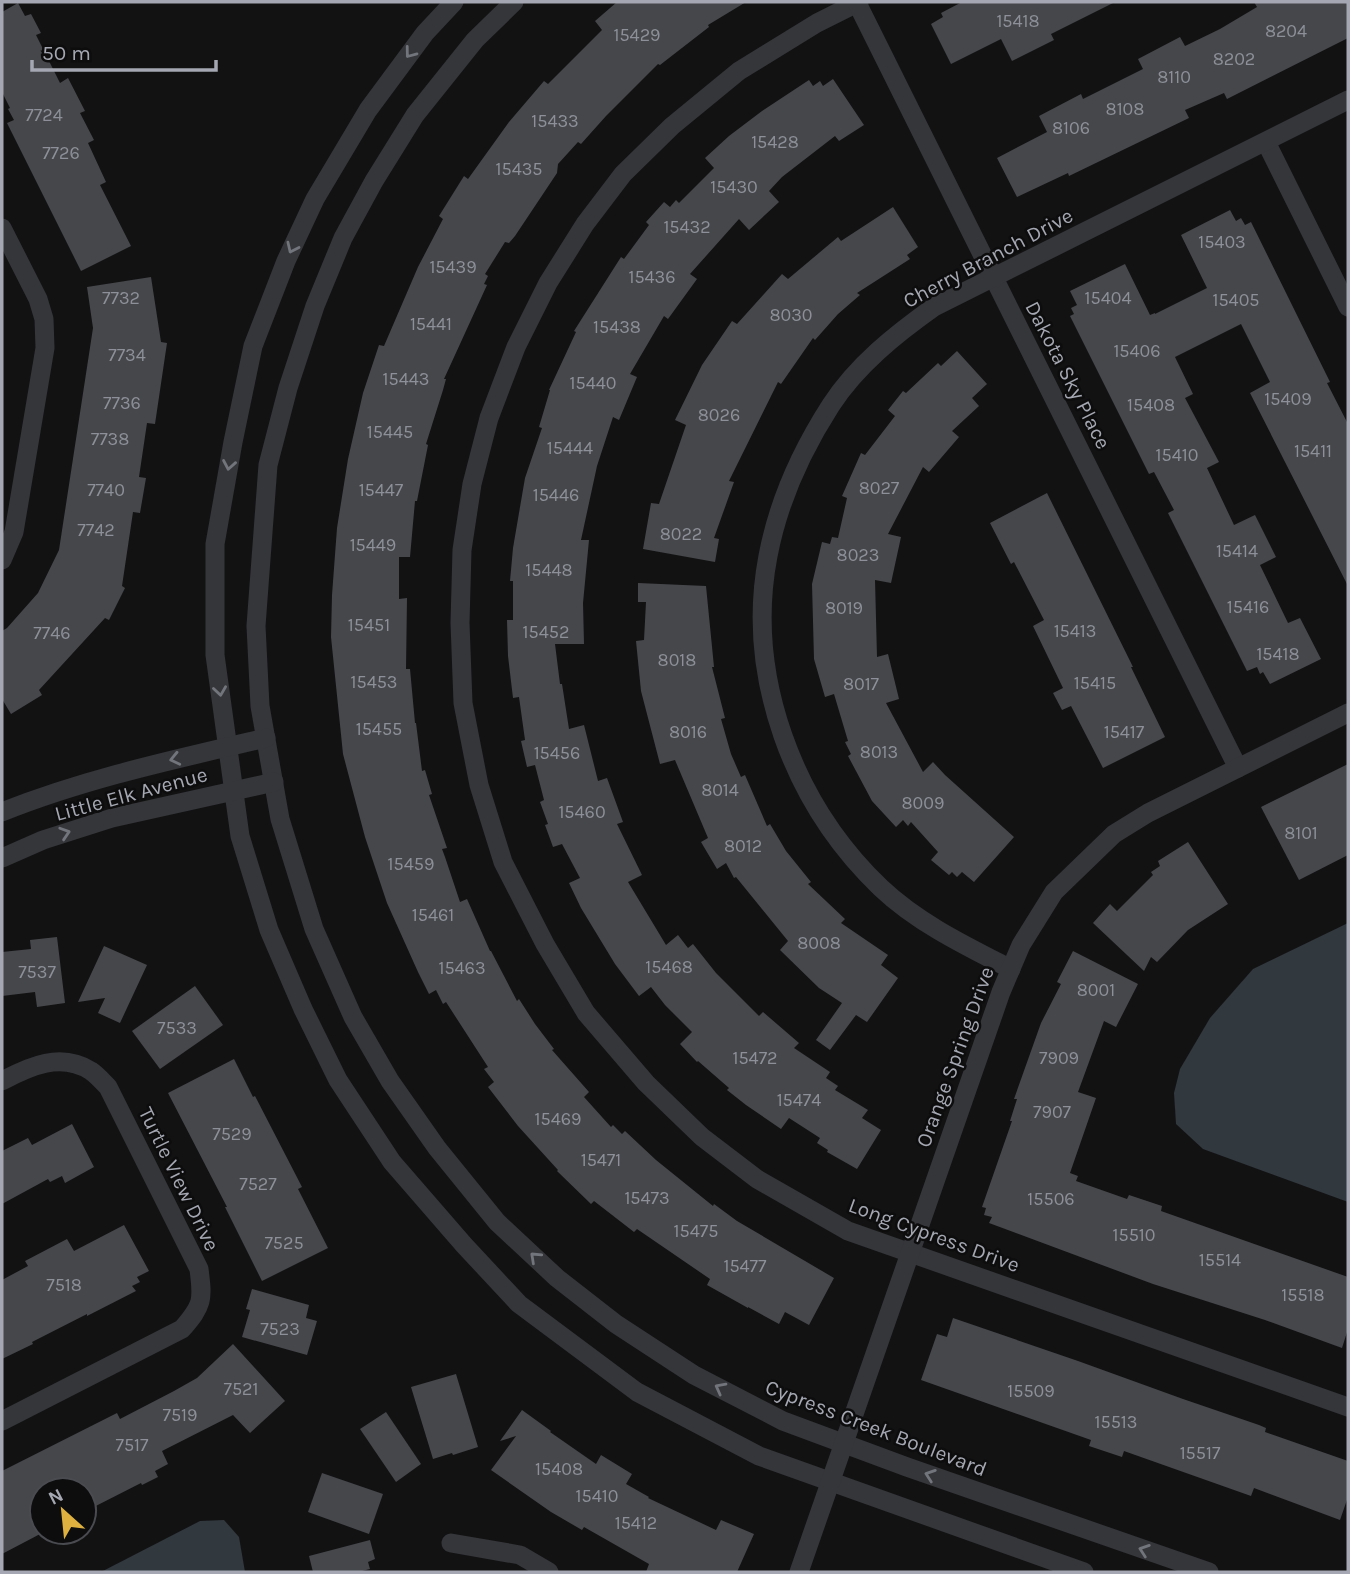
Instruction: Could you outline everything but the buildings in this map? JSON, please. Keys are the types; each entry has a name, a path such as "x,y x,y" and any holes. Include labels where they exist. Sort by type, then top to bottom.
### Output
{"street":[{"path":"454,2 425,33 368,110 315,200 286,261 253,346 233,442 215,544 215,654 240,836 269,930 303,1009 338,1080 391,1162 519,1304 637,1392 759,1456 1084,1572"},
{"name":"Cypress Creek Boulevard","path":"514,2 475,40 415,115 343,238 315,306 288,388 268,465 256,626 260,706 280,819 314,929 353,1017 390,1081 437,1148 497,1222 557,1278 616,1324 694,1375 783,1421 1209,1572"},
{"name":"Dakota Sky Place","path":"858,2 1238,768"},
{"name":"Long Cypress Drive","path":"858,2 817,23 739,71 672,126 623,174 585,225 548,283 516,347 489,418 472,484 462,550 460,623 463,703 479,785 503,862 545,944 586,1013 646,1083 702,1137 757,1179 848,1231 1348,1407"},
{"name":"Cherry Branch Drive","path":"1011,969 951,938 904,906 873,880 831,831 799,775 778,722 766,674 763,637 763,594 768,555 780,510 801,458 832,404 860,369 899,331 934,307 1348,100"},
{"path":"1266,142 1348,307"},
{"path":"2,228 38,299 44,319 45,348 14,532 2,560"},
{"name":"Orange Spring Drive","path":"799,1572 1011,969 1021,945 1054,892 1114,834 1148,813 1348,713"},
{"name":"Little Elk Avenue","path":"2,811 109,775 266,738"},
{"name":"Little Elk Avenue","path":"2,858 43,840 112,818 274,782"},
{"name":"Turtle View Drive","path":"2,1081 28,1067 55,1061 75,1063 93,1072 108,1087 199,1269 202,1297 195,1314 182,1329 2,1420"},
{"path":"451,1543 520,1555 549,1572"}],"shaded area":[{"path":"1348,923 1348,1202 1203,1149 1176,1124 1174,1093 1180,1069 1210,1018 1253,969"},
{"path":"224,1520 239,1537 245,1572 101,1572 200,1521"}]}
